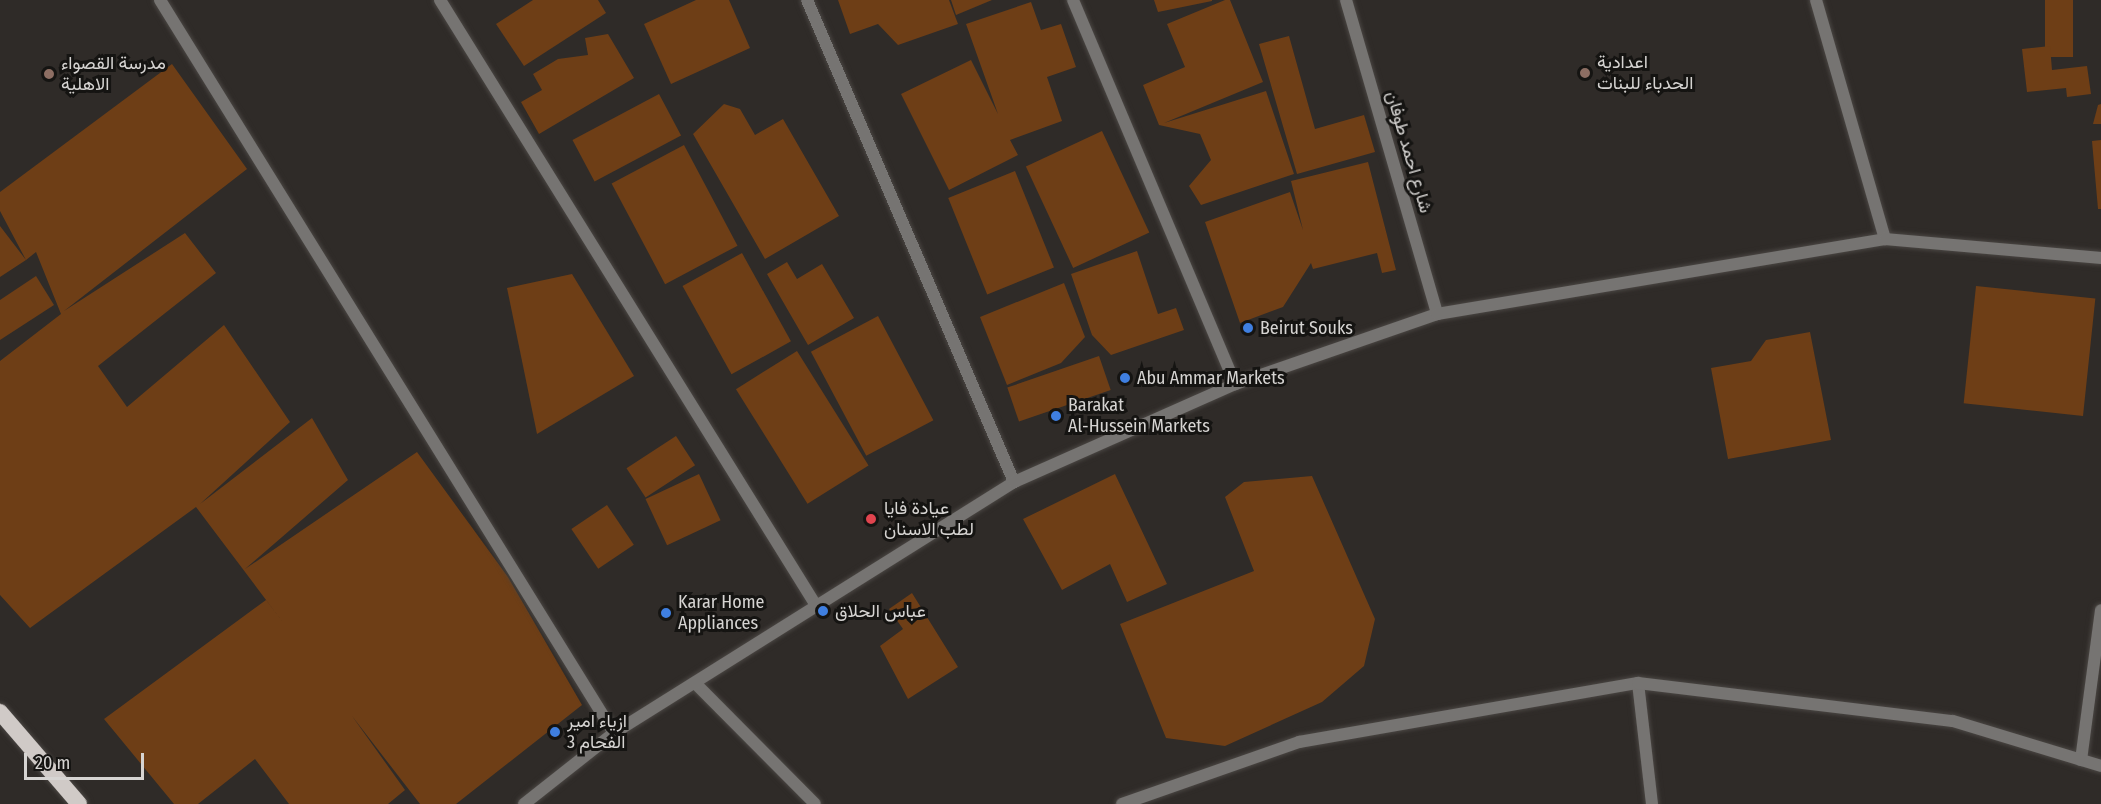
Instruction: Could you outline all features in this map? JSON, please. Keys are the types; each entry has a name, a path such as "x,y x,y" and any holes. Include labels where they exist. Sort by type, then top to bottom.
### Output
{"highway":[{"path":"0,712 79,804"}],"street":[{"path":"160,0 614,733"},
{"path":"440,0 817,607"},
{"path":"807,0 1014,482"},
{"path":"1073,0 1235,384"},
{"name":"شارع احمد طوفان","path":"1346,0 1437,314"},
{"path":"1816,0 1885,239"},
{"path":"524,804 614,733 1014,482 1235,384 1437,314 1885,239 2101,258"},
{"path":"2081,760 2101,610"},
{"path":"694,683 815,804"},
{"path":"1638,683 1653,804"},
{"path":"1122,804 1299,742 1638,683 1953,721 2101,766"}],"building":[{"path":"533,0 598,0 606,13 524,66 496,24"},
{"path":"696,0 729,0 750,48 671,84 644,24"},
{"path":"838,0 949,0 958,24 898,45 878,24 850,34"},
{"path":"951,0 992,0 956,15"},
{"path":"1154,0 1212,0 1212,1 1158,12"},
{"path":"1230,0 1263,82 1164,123 1266,91 1294,174 1201,205 1189,186 1211,160 1200,134 1159,125 1143,85 1185,67 1167,24"},
{"path":"2045,0 2073,0 2073,57 2045,57"},
{"path":"1031,2 1041,30 1061,24 1076,67 1047,77 1062,121 1010,140 1018,155 949,190 901,94 971,60 998,114 966,24"},
{"path":"608,34 634,78 539,134 521,102 542,90 533,74 558,59 588,55 585,38"},
{"path":"1289,36 1315,129 1364,115 1375,152 1297,174 1259,44"},
{"path":"2050,46 2052,70 2087,66 2091,94 2067,97 2066,88 2027,92 2022,49"},
{"path":"172,64 247,169 64,311 185,233 216,273 98,366 127,407 224,325 290,422 200,504 312,418 348,480 245,569 417,452 508,577 582,705 456,804 420,804 352,716 405,790 388,804 289,804 255,759 198,804 174,804 104,719 266,600 288,629 196,507 30,628 0,595 0,361 61,314 36,252 26,260 0,211 0,192"},
{"path":"659,94 681,135 595,182 572,140"},
{"path":"724,104 740,109 755,135 783,119 839,216 765,259 693,134"},
{"path":"2101,104 2101,124 2093,124 2098,105"},
{"path":"1102,131 1149,233 1073,268 1026,166"},
{"path":"2101,140 2101,209 2098,209 2092,141"},
{"path":"684,145 738,246 665,284 612,183"},
{"path":"1368,162 1396,270 1382,273 1377,253 1313,269 1311,263 1283,307 1240,323 1205,222 1290,192 1303,230 1291,181"},
{"path":"1015,171 1054,267 987,294 948,198"},
{"path":"0,226 26,260 0,277"},
{"path":"1137,251 1158,314 1176,308 1184,330 1111,355 1092,335 1071,274"},
{"path":"742,253 791,341 731,374 683,286"},
{"path":"787,262 797,279 822,264 854,318 808,345 767,274"},
{"path":"572,274 634,376 537,434 507,288"},
{"path":"36,276 54,305 0,340 0,300"},
{"path":"1064,283 1085,337 1061,363 1007,385 980,317"},
{"path":"1976,286 2095,299 2083,416 1964,403"},
{"path":"878,316 933,420 866,456 811,352"},
{"path":"1810,332 1831,440 1728,459 1711,368 1751,361 1766,340"},
{"path":"797,351 869,465 807,504 736,389"},
{"path":"1099,356 1111,390 1019,422 1007,388"},
{"path":"676,436 695,465 646,497 627,468"},
{"path":"699,474 721,520 667,545 646,499"},
{"path":"1115,474 1167,584 1127,602 1110,564 1062,590 1023,519"},
{"path":"1312,476 1375,619 1364,666 1322,702 1225,746 1166,738 1120,624 1254,571 1225,497 1244,482"},
{"path":"607,505 634,545 598,569 571,529"},
{"path":"912,593 958,667 908,699 880,646 903,629 889,609"}],"place":[{"name":"اعدادية الحدباء للبنات","path":"1585,73"},
{"name":"مدرسة القصواء الاهلية","path":"49,74"},
{"name":"Beirut Souks","path":"1248,328"},
{"name":"Abu Ammar Markets","path":"1125,378"},
{"name":"Barakat Al-Hussein Markets","path":"1056,416"},
{"name":"عيادة فايا لطب الاسنان","path":"871,519"},
{"name":"عباس الحلاق","path":"823,611"},
{"name":"Karar Home Appliances","path":"666,613"},
{"name":"ازياء امير الفحام 3","path":"555,732"}]}
